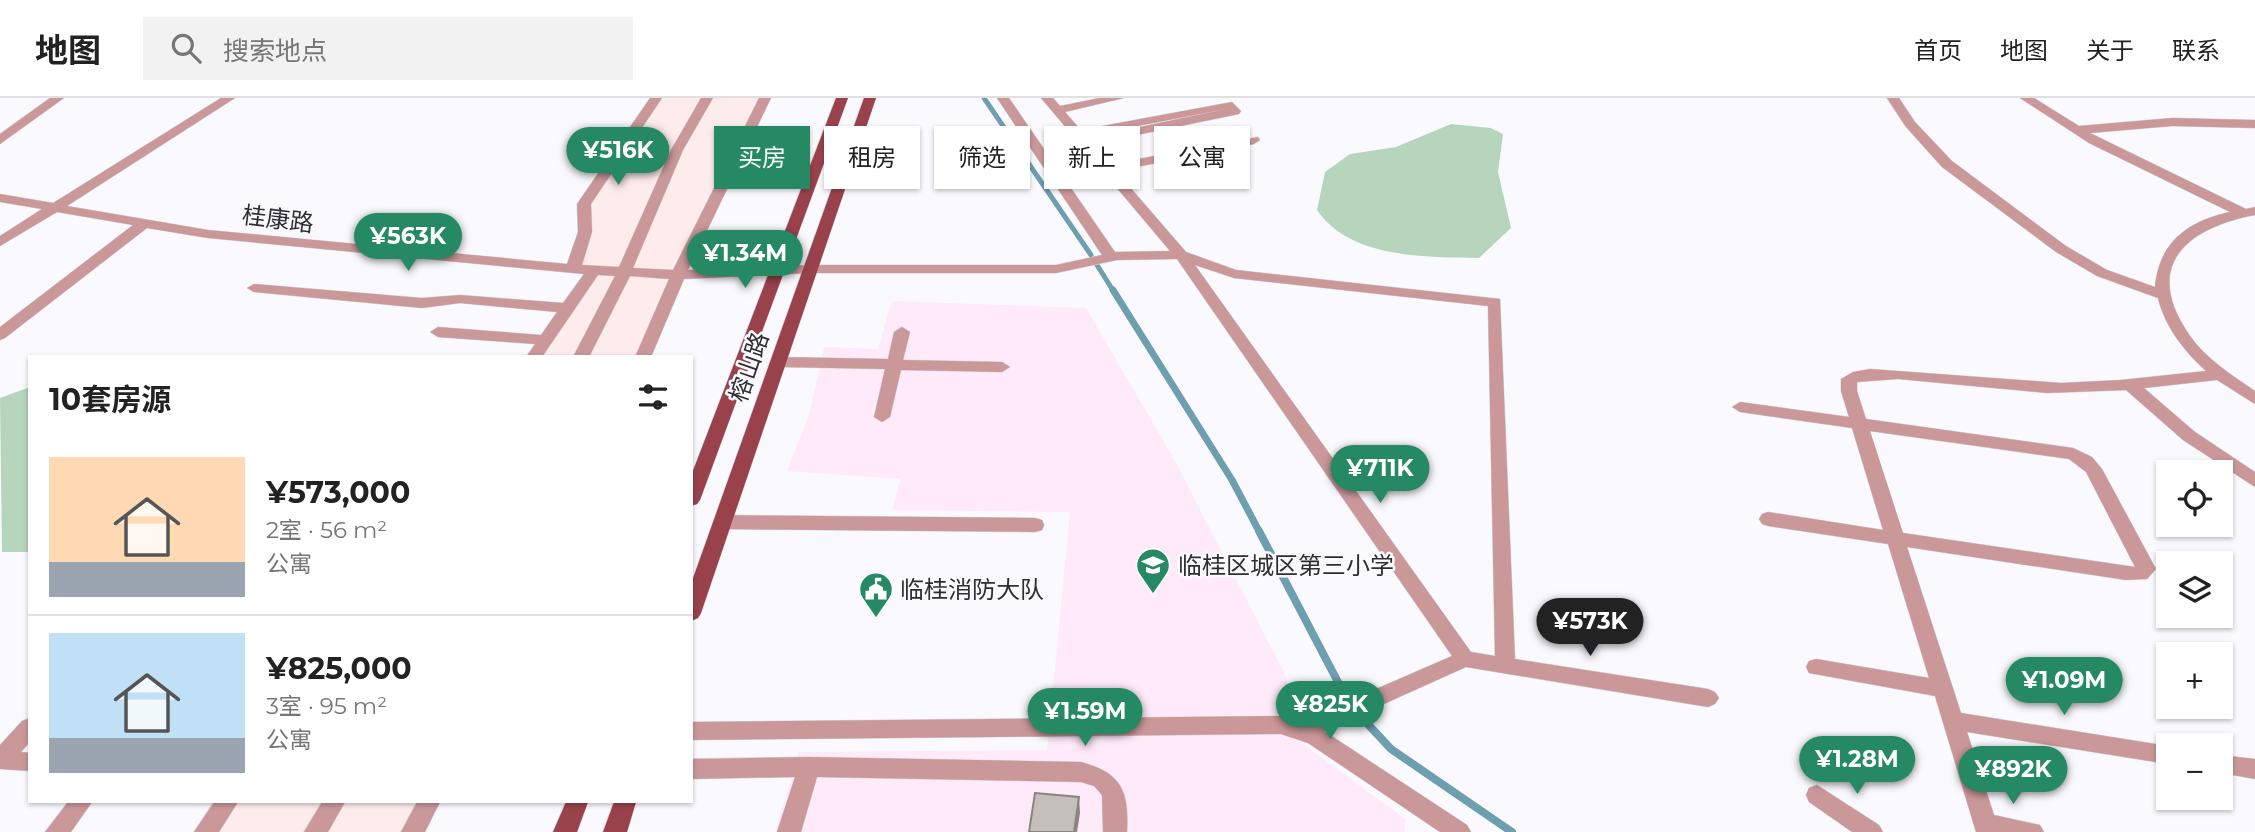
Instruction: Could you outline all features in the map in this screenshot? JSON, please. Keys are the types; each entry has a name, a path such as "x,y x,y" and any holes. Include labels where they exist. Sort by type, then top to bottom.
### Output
{"main road":[{"name":"榕山路","path":"693,495 842,98"},
{"name":"榕山路","path":"693,607 870,98"},
{"path":"565,832 577,803"},
{"path":"615,832 625,803"}],"street":[{"path":"0,139 58,98"},
{"path":"0,242 229,98"},
{"path":"573,270 585,232 584,204 656,98"},
{"path":"582,355 624,273 677,150 707,98"},
{"path":"644,355 678,275 765,98"},
{"path":"1003,98 1111,257"},
{"path":"1047,98 1071,126"},
{"path":"1057,110 1118,98"},
{"path":"1893,98 1910,124 1947,164 2061,249 2102,273 2164,295"},
{"path":"2026,98 2120,155 2250,212"},
{"path":"1228,105 1235,111 1081,138 1228,105"},
{"path":"2075,130 2182,122 2255,124"},
{"path":"1140,162 1254,140"},
{"path":"1124,189 1181,255 1465,659"},
{"name":"桂康路","path":"0,198 208,234 319,247 624,273 678,275 811,269 1056,269 1111,257 1181,255"},
{"path":"2250,212 2207,222 2180,238 2170,250 2161,273 2164,295 2182,336 2221,374 2255,399"},
{"path":"0,335 144,223"},
{"path":"1181,255 1234,274 1495,302 1504,665"},
{"path":"535,355 593,271"},
{"path":"254,288 422,303 460,299 567,308"},
{"path":"438,332 545,340"},
{"path":"882,417 902,332"},
{"path":"779,362 1002,367"},
{"path":"2032,832 1987,828 1858,422 1847,384 1849,379 1860,375 1886,374 2015,387 2130,385 2221,374"},
{"path":"2130,385 2189,436 2255,481"},
{"path":"1740,407 2059,450 2079,457 2093,469 2146,569 2140,574 2126,573 1768,519"},
{"path":"723,522 1035,525"},
{"path":"1301,731 1465,659 1708,698"},
{"path":"1816,667 1942,689"},
{"path":"1953,721 2156,753"},
{"path":"693,731 1281,725 1315,737 1460,832"},
{"path":"0,760 28,729"},
{"path":"0,760 28,762"},
{"path":"2233,766 2255,769"},
{"path":"693,769 809,767 1057,770 1092,773 1102,777 1113,791 1117,815 1115,832"},
{"path":"789,832 809,767"},
{"path":"1817,795 1871,832"},
{"path":"57,832 80,803"},
{"path":"206,832 226,803"},
{"path":"316,832 333,803"},
{"path":"414,832 428,803"}],"shaded area":[{"path":"656,98 765,98 752,126 714,126 714,189 722,189 644,355 535,355 593,271 573,269 583,213"},
{"name":"临桂区城区第三小学","path":"892,301 1086,308 1175,461 1287,678 1295,738 1405,819 1405,832 775,832 799,752 1047,750 1070,512 893,510 900,479 787,471 809,415 824,347 878,349"},
{"path":"226,803 428,803 413,832 206,832"}],"green space":[{"path":"1451,124 1491,128 1503,134 1498,172 1511,228 1479,258 1414,255 1369,246 1349,238 1331,226 1317,210 1325,172 1350,154 1396,147"},
{"path":"28,388 28,552 2,552 0,398"}],"building":[{"path":"1035,793 1079,797 1074,832 1029,832"}],"waterway":[{"path":"984,98 1091,255"},
{"path":"1097,265 1114,292"},
{"path":"1113,290 1232,480 1260,533"},
{"path":"1259,531 1350,705 1391,749 1512,832"}],"place":[{"name":"临桂区城区第三小学","path":"1153,595"},
{"name":"临桂消防大队","path":"876,619"}]}
